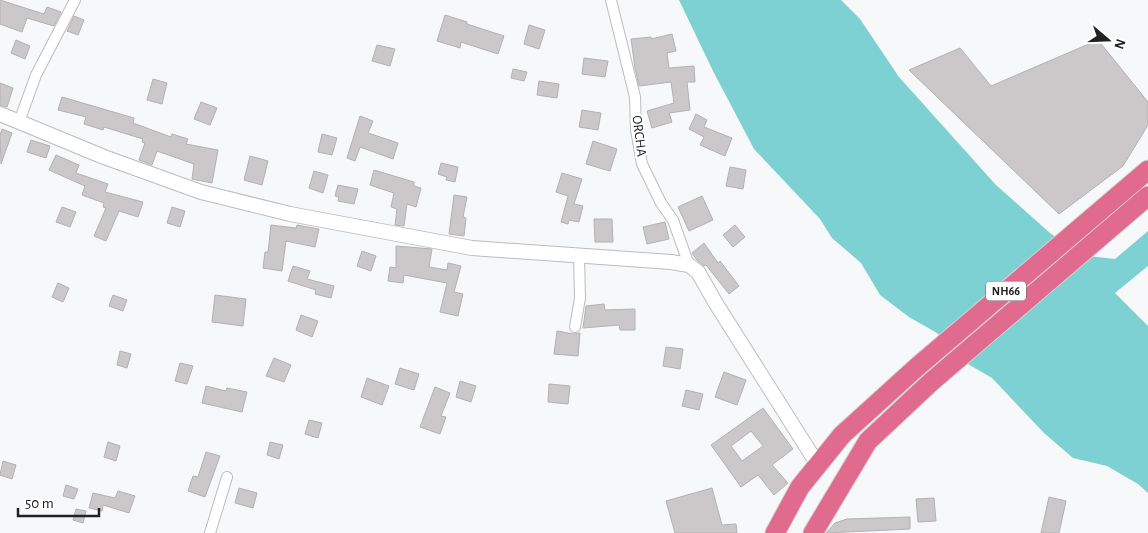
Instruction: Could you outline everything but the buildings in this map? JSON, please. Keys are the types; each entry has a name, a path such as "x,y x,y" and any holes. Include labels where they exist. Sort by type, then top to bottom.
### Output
{"highway":[{"name":"NH66","path":"775,533 800,487 842,435 917,367 1148,170"},
{"name":"NH66","path":"813,533 868,442 932,382 1148,196"}],"main road":[{"path":"0,114 104,157 201,192 290,214 472,248 671,262 689,265 703,279 715,302 818,465"}],"street":[{"path":"19,122 36,75 75,0"},
{"name":"ORCHA","path":"611,0 635,98 636,130 642,164 661,202 673,220 689,265"},
{"path":"576,327 580,298 579,256"},
{"path":"210,533 227,477"}],"water":[{"path":"679,0 841,0 860,19 899,77 996,185 1050,233 1080,255 1115,259 1148,231 1148,266 1115,293 1148,326 1148,493 1138,484 1107,466 1073,458 1044,433 992,378 961,360 937,333 909,317 880,295 861,263 832,238 820,219 754,149 713,71"}]}
